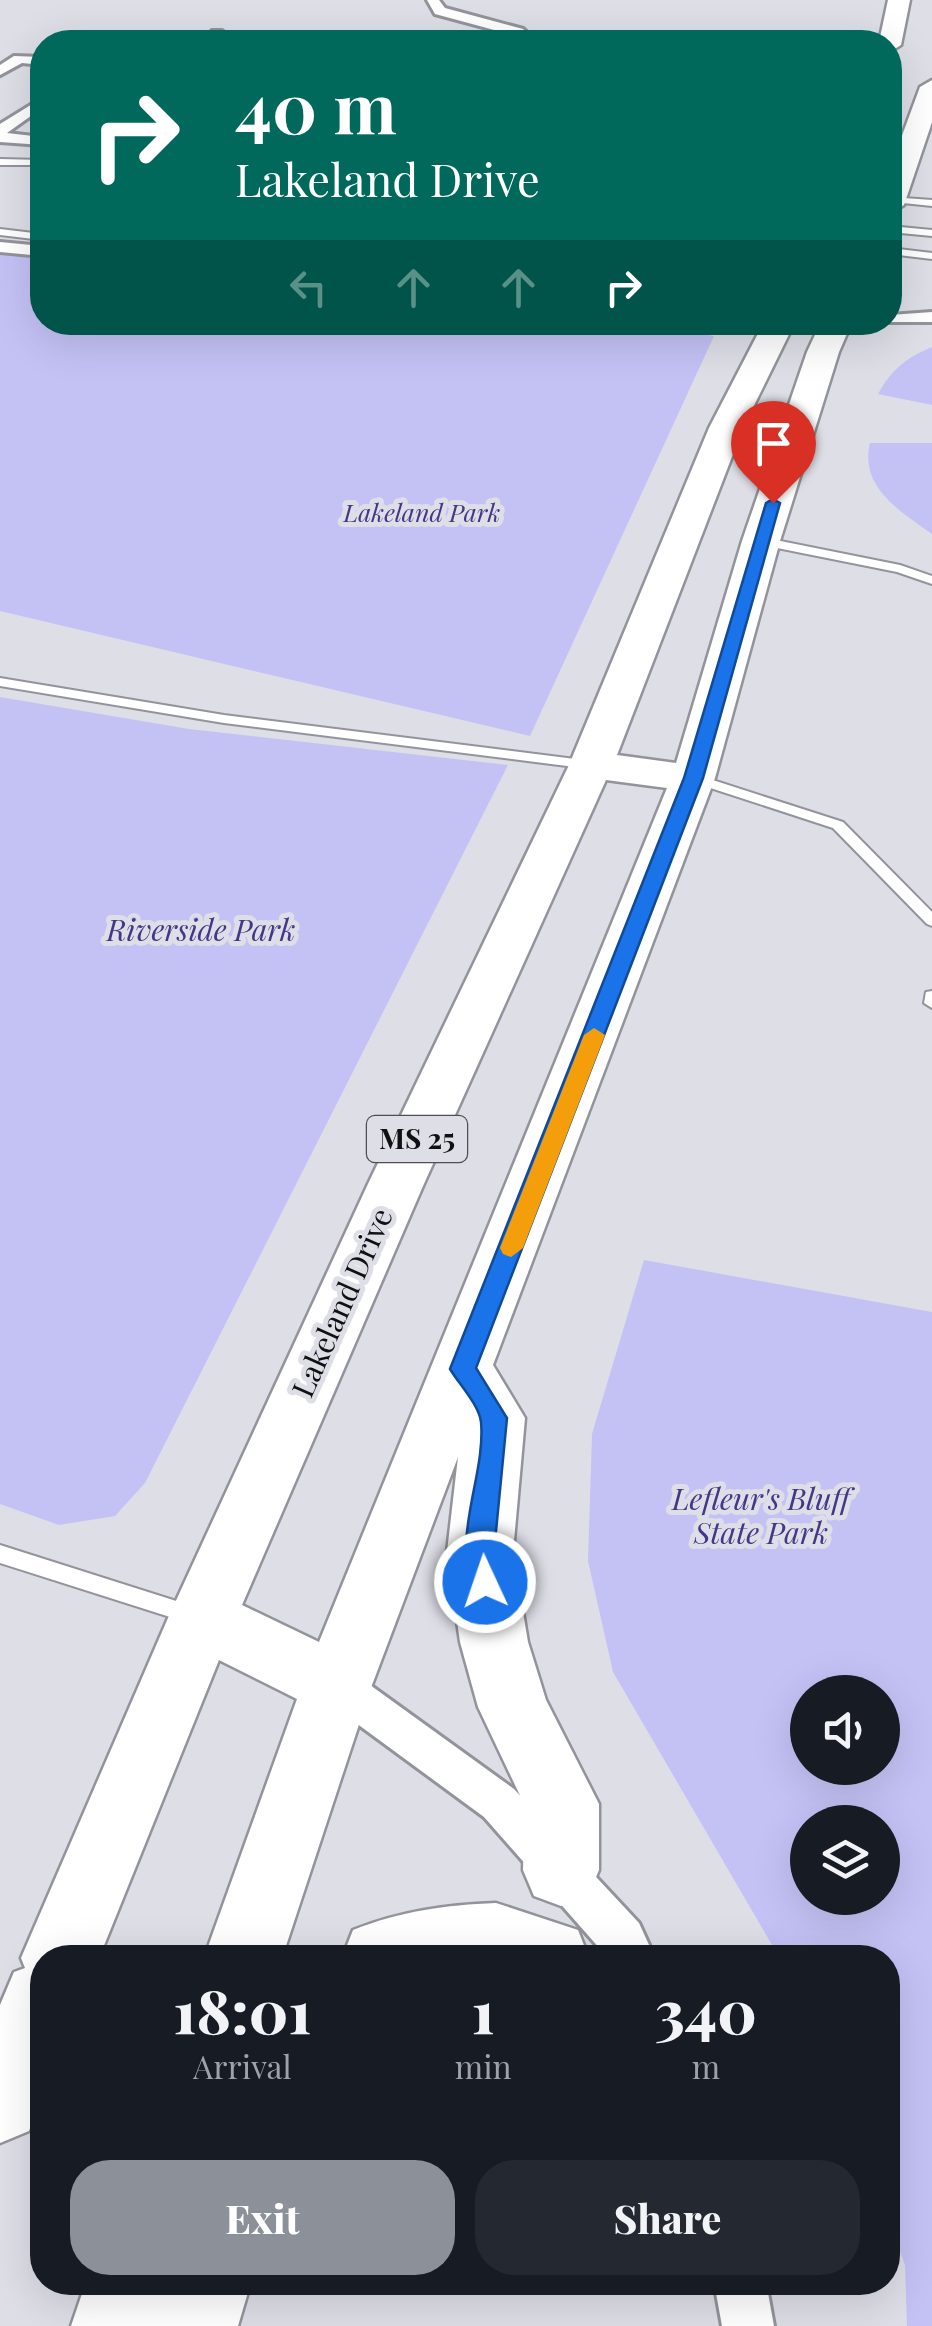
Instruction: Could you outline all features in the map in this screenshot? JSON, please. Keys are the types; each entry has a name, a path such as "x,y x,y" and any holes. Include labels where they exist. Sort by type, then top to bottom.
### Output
{"highway":[{"path":"893,30 899,0"},
{"path":"902,171 932,85 904,80"},
{"name":"Lakeland Drive","path":"65,1945 202,1618 395,1186 591,764 726,428 772,335"},
{"path":"248,1945 338,1685 694,778 760,541 831,335"},
{"path":"683,530 760,541"},
{"path":"591,764 694,778"},
{"path":"463,1369 494,1418 480,1552 494,1642 513,1707 562,1804 562,1870"},
{"path":"202,1618 338,1685"},
{"path":"428,1945 496,1941 509,1945"},
{"path":"0,2102 30,2029"},
{"path":"115,2326 126,2295"},
{"path":"194,2326 204,2295"}],"street":[{"path":"433,0 440,11 511,30"},
{"path":"0,71 19,59 30,60"},
{"path":"0,134 30,111"},
{"path":"0,134 30,139"},
{"path":"0,247 30,250"},
{"path":"902,319 932,317"},
{"path":"338,1685 499,1802 626,1945"},
{"path":"742,2295 748,2326"}],"lane":[{"path":"0,162 30,163"},
{"path":"902,202 932,203"},
{"path":"902,230 932,233"},
{"path":"0,232 30,235"},
{"path":"902,252 932,255 932,266"},
{"path":"760,541 900,569 932,580"},
{"path":"0,682 244,722 591,764"},
{"path":"694,778 838,826 932,921"},
{"path":"0,1554 202,1618"}],"green space":[{"name":"Lakeland Park","path":"0,249 30,251 30,335 714,336 530,736 0,611"},
{"path":"932,347 932,405 878,394 901,365"},
{"path":"870,443 932,443 932,534 885,497 871,473"},
{"name":"Riverside Park","path":"0,697 189,729 508,765 145,1483 115,1516 59,1525 0,1504"},
{"name":"Lefleur's Bluff State Park","path":"644,1260 932,1312 932,2326 907,2326 905,2265 900,2251 900,1945 772,1945 613,1672 588,1561 592,1434"}],"slow traffic":[{"path":"511,1248 594,1035"}],"route":[{"path":"485,1582 480,1552 494,1418 463,1369 694,778 773,503"}]}
